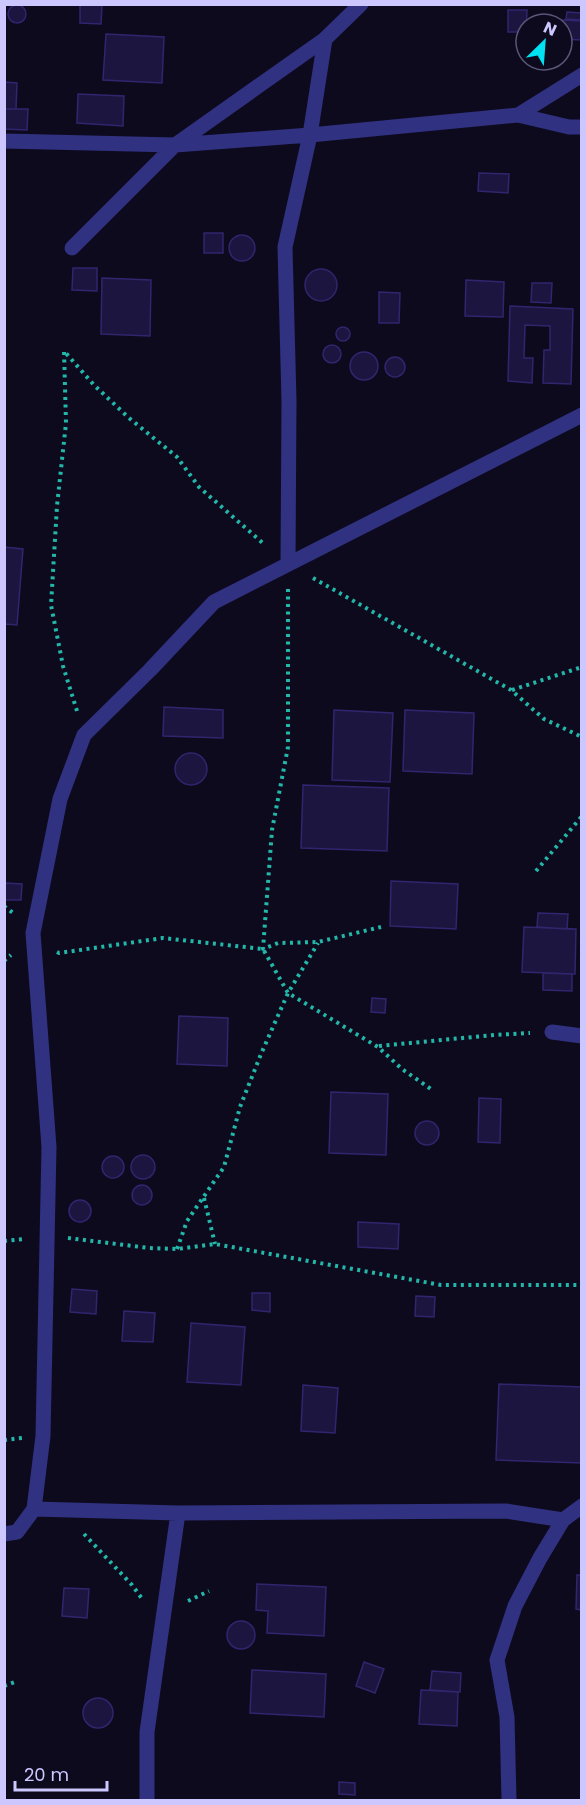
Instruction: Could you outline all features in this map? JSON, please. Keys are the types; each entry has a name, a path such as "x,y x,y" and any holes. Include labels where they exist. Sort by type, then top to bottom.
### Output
{"street":[{"path":"72,248 175,145 325,39 361,4"},
{"path":"288,564 289,401 285,247 310,135 325,39"},
{"path":"518,115 582,75"},
{"path":"4,141 175,145 310,135 518,115 569,127 582,127"},
{"path":"4,1534 17,1532 34,1509 43,1436 49,1147 33,933 60,799 84,735 214,602 582,415"},
{"path":"552,1032 582,1036"},
{"path":"508,1800 507,1717 497,1660 515,1606 562,1520 582,1506"},
{"path":"34,1509 178,1513 506,1511 562,1520"},
{"path":"147,1800 147,1732 178,1513"}],"path":[{"path":"84,735 63,666 51,605 57,506 66,423 64,351 120,410 177,457 199,487 288,564 511,690 544,719 582,737"},
{"path":"288,564 288,747 272,830 263,949 288,993 378,1047 402,1069 434,1091"},
{"path":"511,690 582,667"},
{"path":"536,870 582,816"},
{"path":"33,933 59,953 163,938 263,949 278,943 318,942 381,927"},
{"path":"177,1249 187,1221 224,1167 240,1107 261,1054 288,993 318,942"},
{"path":"378,1047 494,1035 552,1032"},
{"path":"204,1197 215,1244"},
{"path":"4,1241 47,1236 149,1248 177,1249 215,1244 441,1285 580,1286"},
{"path":"83,1532 132,1585 162,1629 187,1602 209,1591"},
{"path":"4,1686 18,1681"}],"building":[{"path":"80,4 102,5 101,24 80,23"},
{"path":"17,5 23,8 26,14 23,20 17,23 11,20 8,14 11,8"},
{"path":"508,10 527,10 527,12 514,12 514,32 508,32"},
{"path":"574,12 581,13 581,20 574,20"},
{"path":"574,21 582,21 582,40 574,40"},
{"path":"106,34 164,37 162,83 103,80"},
{"path":"4,82 17,83 16,109 4,109"},
{"path":"78,94 124,96 123,126 77,123"},
{"path":"4,109 28,109 27,130 4,129"},
{"path":"479,173 509,174 508,193 478,191"},
{"path":"204,233 223,233 223,253 204,253"},
{"path":"242,235 251,239 255,248 251,257 242,261 233,257 229,248 233,239"},
{"path":"73,268 97,268 97,291 72,290"},
{"path":"321,269 332,274 337,285 332,296 321,301 310,296 305,285 310,274"},
{"path":"102,278 151,280 150,336 101,334"},
{"path":"466,280 504,282 503,317 465,316"},
{"path":"532,283 552,283 551,303 531,302"},
{"path":"379,292 400,293 399,323 379,323"},
{"path":"510,306 573,309 571,384 543,383 544,350 550,350 550,326 525,325 524,358 533,358 532,383 508,381"},
{"path":"340,327 346,327 350,334 346,341 340,341 336,337 336,331"},
{"path":"332,345 339,347 341,354 339,361 332,363 325,361 323,354 325,347"},
{"path":"364,352 374,356 378,366 374,376 364,380 354,376 350,366 354,356"},
{"path":"391,357 399,357 405,363 405,371 399,377 391,377 385,371 385,363"},
{"path":"4,547 23,549 17,625 4,624"},
{"path":"164,707 223,710 223,738 163,736"},
{"path":"334,710 393,713 390,782 332,780"},
{"path":"405,710 474,713 472,774 403,771"},
{"path":"191,753 202,758 207,769 202,780 191,785 180,780 175,769 180,758"},
{"path":"303,785 389,788 387,851 301,848"},
{"path":"391,881 458,884 456,929 390,926"},
{"path":"5,883 22,884 21,900 4,900"},
{"path":"538,913 568,914 567,929 537,927"},
{"path":"524,927 576,929 575,974 522,972"},
{"path":"543,973 572,974 572,991 543,990"},
{"path":"372,998 386,999 385,1013 371,1012"},
{"path":"179,1016 228,1018 227,1066 177,1064"},
{"path":"331,1092 388,1094 386,1155 329,1153"},
{"path":"479,1098 501,1099 500,1143 478,1142"},
{"path":"427,1121 432,1122 438,1128 438,1138 432,1144 427,1145 422,1144 416,1138 415,1133 416,1128 422,1122"},
{"path":"143,1155 152,1158 155,1167 152,1176 143,1179 134,1176 131,1167 134,1158"},
{"path":"113,1156 121,1159 124,1167 121,1175 113,1178 105,1175 102,1167 105,1159"},
{"path":"142,1185 149,1188 152,1195 149,1202 142,1205 135,1202 132,1195 135,1188"},
{"path":"80,1200 88,1203 91,1211 88,1219 80,1222 72,1219 69,1211 72,1203"},
{"path":"358,1222 399,1224 398,1249 358,1247"},
{"path":"72,1289 97,1291 96,1314 70,1312"},
{"path":"252,1293 270,1293 270,1312 252,1310"},
{"path":"416,1296 435,1297 434,1317 415,1316"},
{"path":"124,1311 155,1313 153,1342 122,1341"},
{"path":"191,1323 245,1327 241,1385 187,1382"},
{"path":"499,1384 582,1387 582,1463 496,1460"},
{"path":"303,1385 338,1388 335,1433 301,1431"},
{"path":"577,1575 582,1575 582,1610 576,1609"},
{"path":"257,1584 326,1587 324,1636 267,1633 268,1611 256,1610"},
{"path":"64,1588 89,1589 87,1618 62,1616"},
{"path":"241,1621 251,1625 255,1635 251,1645 241,1649 231,1645 227,1635 231,1625"},
{"path":"364,1662 384,1669 375,1693 356,1686"},
{"path":"252,1670 326,1674 324,1717 250,1713"},
{"path":"432,1671 461,1673 460,1692 430,1690"},
{"path":"421,1690 458,1692 457,1726 419,1724"},
{"path":"98,1698 108,1703 113,1713 108,1723 98,1728 88,1723 83,1713 88,1703"},
{"path":"339,1782 355,1783 355,1795 339,1794"}]}
